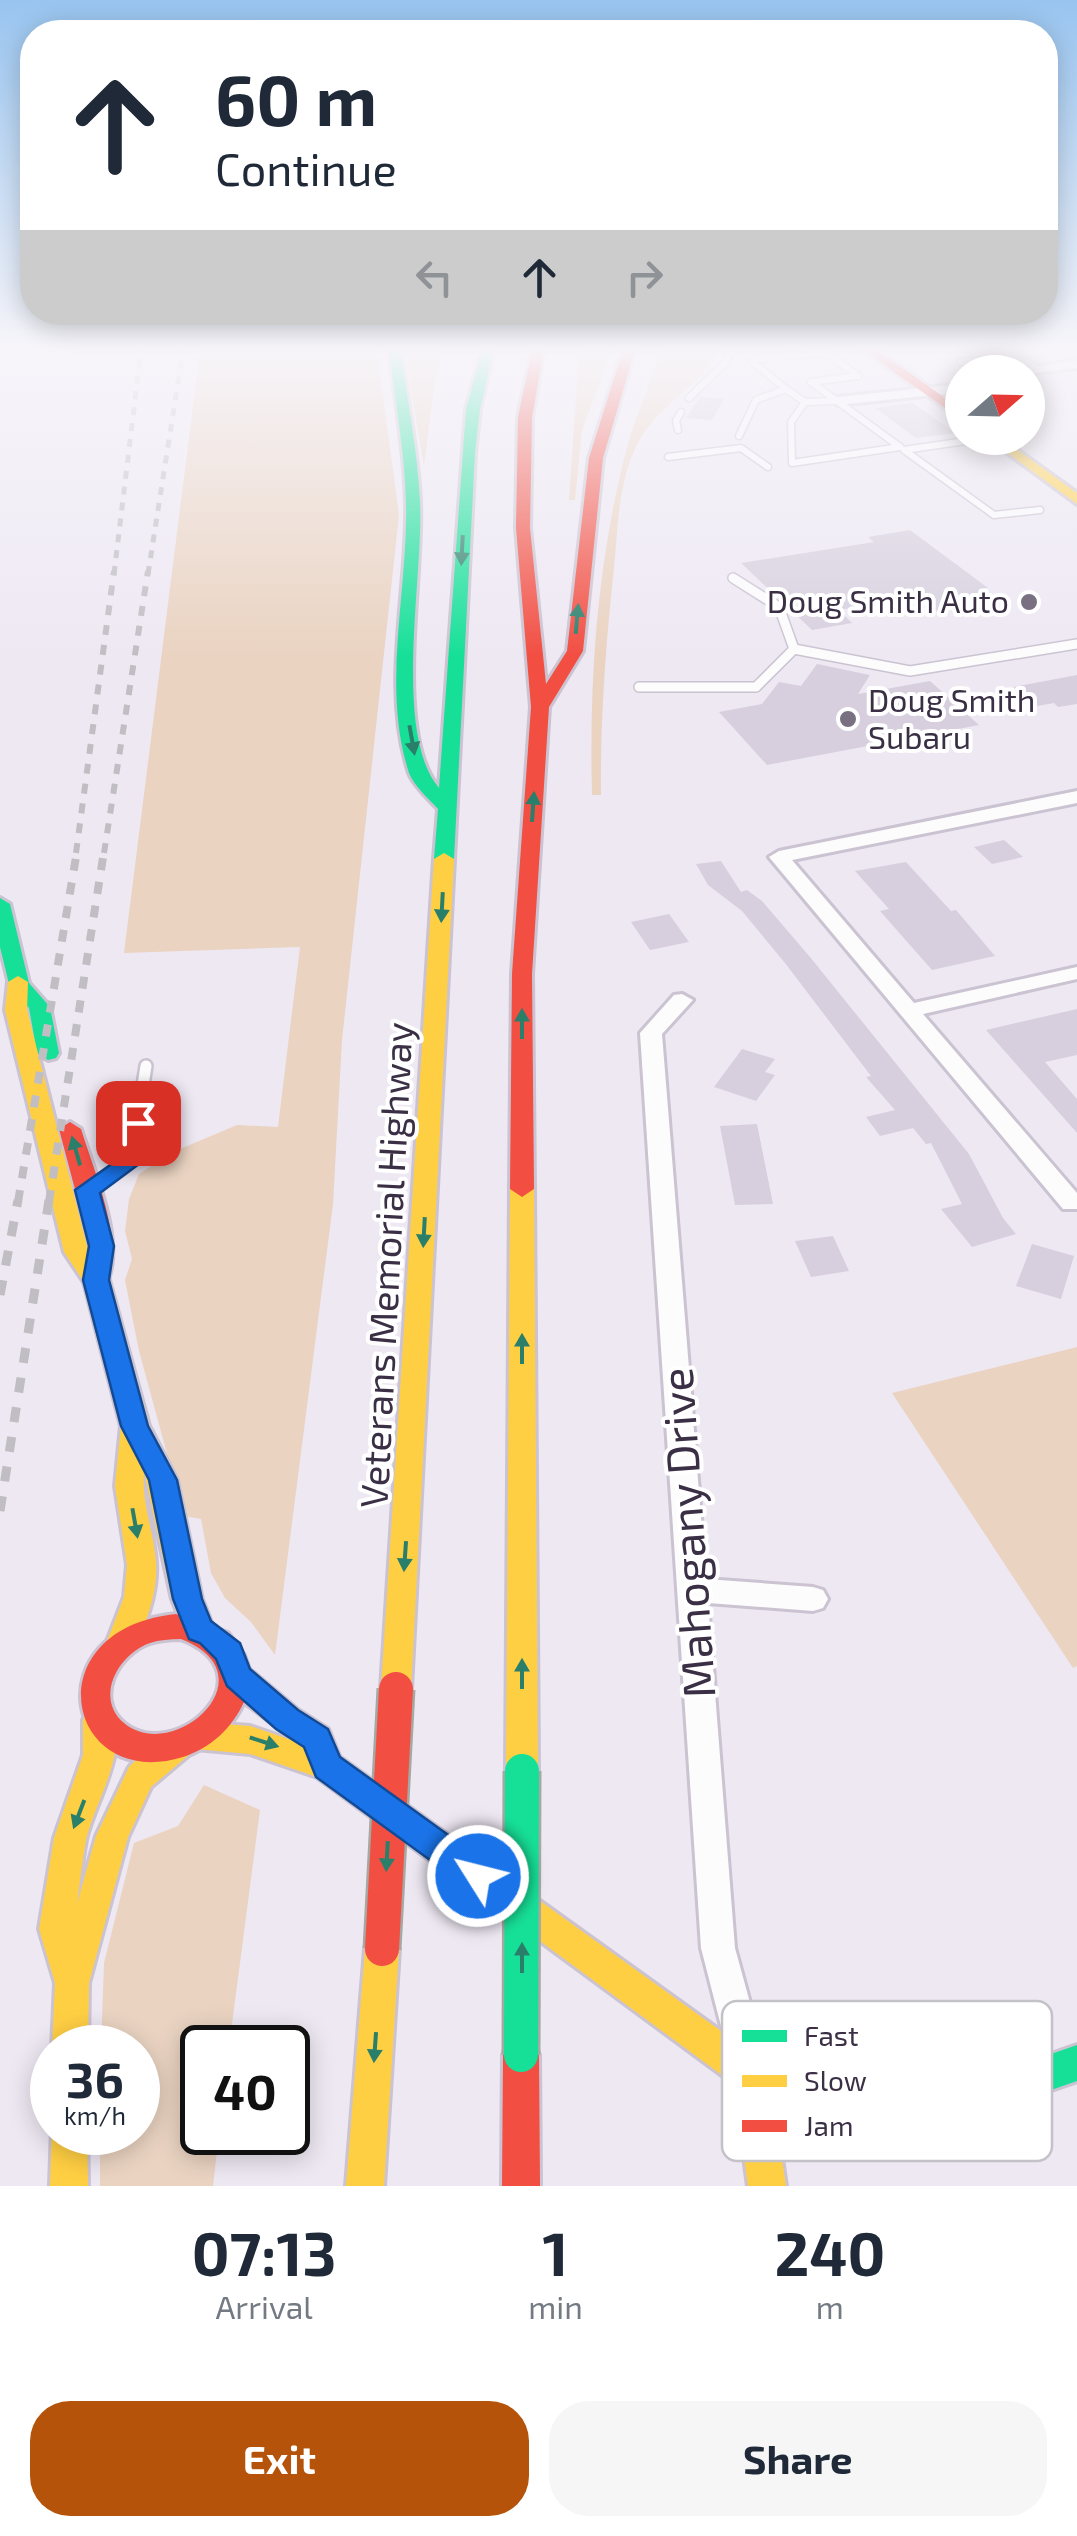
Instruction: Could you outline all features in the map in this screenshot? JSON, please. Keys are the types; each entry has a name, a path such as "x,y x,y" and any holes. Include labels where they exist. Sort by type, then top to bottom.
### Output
{"main road":[{"path":"406,452 414,526 404,660 408,715 420,776 448,810"},
{"name":"Veterans Memorial Highway","path":"365,2186 468,452"},
{"path":"521,2186 522,974 540,707 523,528 525,452"},
{"path":"540,707 574,651 592,480 599,452"},
{"path":"1013,455 1077,500"},
{"path":"0,904 19,983 16,1010 76,1252 96,1280 135,1426 163,1480 188,1599 199,1630"},
{"path":"19,983 38,1006 102,1246 96,1280"},
{"path":"72,1984 56,1929 61,1883 70,1838 99,1754 100,1720 93,1694 101,1667 121,1644 138,1597 142,1565 129,1486 135,1426"},
{"path":"121,1644 150,1629 182,1626 210,1634 230,1652 238,1677 287,1720 317,1738 327,1766"},
{"path":"71,2025 72,1984 120,1818 140,1776 158,1759 211,1728 231,1704 238,1677"},
{"path":"100,1720 120,1740 149,1748 229,1734 266,1740 327,1766 722,2053"},
{"path":"1052,2073 1077,2063"},
{"path":"69,2155 69,2186"},
{"path":"763,2161 767,2186"}],"street":[{"path":"1074,1202 779,857 1077,797"},
{"path":"908,1011 1077,972"},
{"name":"Mahogany Drive","path":"682,1000 651,1032 718,1948 732,2001"},
{"path":"692,1590 813,1599"}],"lane":[{"path":"668,457 709,452"},
{"path":"747,452 768,467"},
{"path":"791,452 792,464 874,452"},
{"path":"908,452 994,515 1040,510"},
{"path":"733,578 779,607 794,648"},
{"path":"794,648 910,671 1077,644"},
{"path":"639,687 756,687 794,648"},
{"path":"87,1190 131,1161 146,1066"}],"shaded area":[{"path":"187,452 391,452 399,515 342,1040 333,1204 275,1655 251,1622 225,1598 211,1573 201,1519 184,1516 139,1351 125,1280 132,1259 125,1231 129,1199 139,1174 173,1152 237,1125 278,1127 300,947 124,953"},
{"path":"572,452 580,452 575,500 569,500"},
{"path":"626,452 634,452 618,521 606,652 601,795 592,795 597,622 616,493"},
{"path":"1077,1347 1077,1666 1073,1668 892,1393"},
{"path":"204,1785 260,1810 232,2025 180,2025 180,2155 217,2155 213,2186 100,2186 100,2155 160,2155 160,2025 102,2025 104,1963 134,1843 178,1826"}],"building":[{"path":"910,530 988,588 982,589 997,601 920,614 902,599 839,610 852,623 812,630 741,563 874,542 868,537"},
{"name":"Doug Smith Subaru","path":"817,664 870,675 858,694 930,681 979,725 767,765 719,712 762,704 779,682 801,686"},
{"path":"1077,675 1077,704 1037,706 1014,687"},
{"path":"1004,840 1023,857 992,864 974,847"},
{"path":"721,861 741,892 747,890 762,901 810,957 969,1154 1003,1218 1016,1234 972,1247 941,1209 962,1204 931,1143 926,1144 913,1128 880,1136 866,1117 895,1110 866,1077 871,1076 785,963 742,911 708,885 696,864"},
{"path":"906,862 951,911 956,910 995,956 932,970 880,911 889,909 855,871"},
{"path":"669,914 689,942 650,950 631,922"},
{"path":"1077,1009 1077,1055 1045,1062 1077,1099 1077,1133 986,1030"},
{"path":"742,1049 775,1059 765,1072 775,1075 756,1101 714,1087"},
{"path":"757,1124 773,1204 735,1205 720,1126"},
{"path":"833,1236 849,1271 811,1277 795,1241"},
{"path":"1032,1244 1074,1256 1061,1299 1016,1286"}],"railway":[{"path":"114,574 129,452"},
{"path":"148,574 167,452"},
{"path":"76,853 114,571"},
{"path":"104,853 148,571"},
{"path":"18,1202 77,851"},
{"path":"49,1202 104,851"},
{"path":"0,1295 18,1200"},
{"path":"0,1511 49,1200"}],"traffic: fast":[{"path":"407,452 413,500 413,565 404,660 407,715 419,776 448,810"},
{"path":"444,859 468,452"},
{"path":"0,904 19,984 39,1007 48,1053"},
{"path":"521,2055 522,1771"},
{"path":"1052,2072 1077,2063"}],"traffic: slow":[{"path":"1016,455 1077,500"},
{"path":"396,1689 444,859"},
{"path":"18,982 16,1010 76,1252 96,1280 135,1426 163,1480 187,1599 199,1630"},
{"path":"522,1189 522,1771"},
{"path":"121,1644 139,1597 142,1565 129,1486 135,1426"},
{"path":"72,1983 56,1929 70,1838 99,1755 99,1720"},
{"path":"197,1736 250,1740 327,1766 722,2053"},
{"path":"71,2025 72,1983 112,1836 140,1777 158,1759 182,1745"},
{"path":"365,2186 382,1949"},
{"path":"69,2155 69,2186"},
{"path":"763,2161 767,2186"}],"traffic: jam":[{"path":"522,1189 522,974 540,707 523,528 524,452"},
{"path":"540,707 575,651 598,452"},
{"path":"70,1129 102,1246 96,1280"},
{"path":"182,1626 217,1642 234,1664 235,1688 224,1711 205,1730 180,1744 152,1749 126,1744 104,1725 97,1713 95,1699 100,1673 115,1650 137,1635 182,1626"},
{"path":"237,1677 287,1720 317,1739 327,1766"},
{"path":"382,1949 396,1689"},
{"path":"521,2055 521,2186"}],"place":[{"name":"Doug Smith Auto","path":"1029,602"},
{"name":"Doug Smith Subaru","path":"848,719"}],"route":[{"path":"138,1123 131,1161 87,1190 102,1246 96,1280 135,1426 163,1480 188,1599 199,1630 210,1634 230,1652 238,1677 287,1720 317,1738 327,1766 478,1876"}]}
